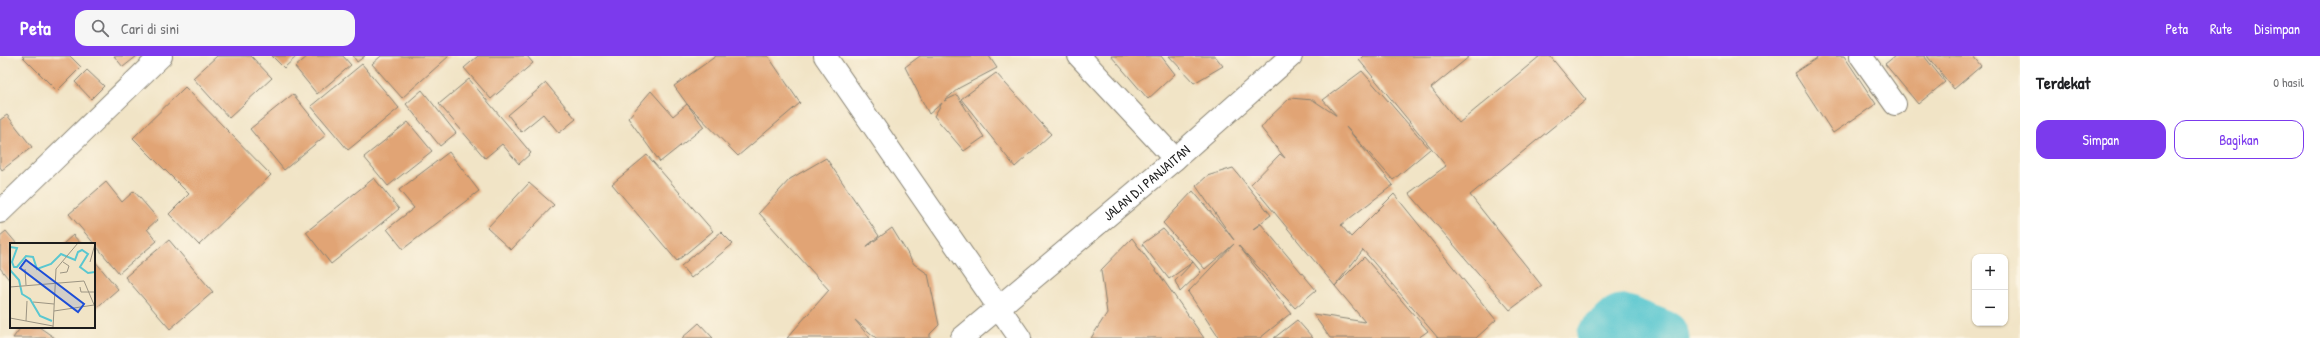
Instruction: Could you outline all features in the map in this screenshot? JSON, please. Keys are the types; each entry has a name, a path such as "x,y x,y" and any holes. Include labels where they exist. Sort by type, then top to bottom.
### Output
{"street":[{"path":"0,212 161,56"},
{"path":"825,56 1020,338"},
{"path":"1079,56 1175,159"},
{"name":"JALAN D.I PANJAITAN","path":"962,338 1175,159 1291,56"},
{"path":"1861,56 1895,104"}],"building":[{"path":"22,56 70,56 81,67 57,91"},
{"path":"114,56 137,56 123,67"},
{"path":"217,56 251,56 272,78 229,118 193,78"},
{"path":"272,56 297,56 284,68"},
{"path":"308,56 343,56 351,65 317,94 295,67"},
{"path":"353,56 365,56 357,62"},
{"path":"381,56 449,56 402,98 372,64"},
{"path":"478,56 527,56 533,63 491,99 464,68"},
{"path":"716,56 768,56 800,103 738,156 687,104 674,86"},
{"path":"920,56 989,56 997,68 959,88 944,101 957,95 984,137 964,151 934,116 942,103 929,114 905,67"},
{"path":"1111,56 1161,56 1175,74 1148,99"},
{"path":"1169,56 1215,56 1223,66 1194,83"},
{"path":"1363,56 1470,56 1431,88 1459,123 1540,56 1550,56 1586,100 1470,195 1542,286 1510,310 1409,193 1446,166 1359,60"},
{"path":"1820,56 1844,56 1876,104 1833,133 1794,73"},
{"path":"1895,56 1924,56 1945,82 1918,104 1885,64"},
{"path":"1927,56 1973,56 1981,66 1954,89"},
{"path":"362,64 399,108 348,150 311,106"},
{"path":"87,70 104,86 91,99 75,82"},
{"path":"1362,71 1430,149 1393,180 1346,127 1393,185 1341,225 1351,237 1394,194 1496,320 1476,338 1438,338 1363,250 1335,286 1251,184 1280,154 1285,158 1261,128 1269,118 1290,98 1313,100 1337,116 1323,100"},
{"path":"996,73 1051,134 1015,167 961,99"},
{"path":"469,79 531,153 519,164 502,144 485,158 439,104"},
{"path":"546,83 576,119 559,133 543,114 521,132 508,115"},
{"path":"185,87 271,175 199,245 169,214 189,194 133,138"},
{"path":"422,90 456,133 440,146 406,104"},
{"path":"651,91 673,116 687,104 704,127 660,162 628,118"},
{"path":"293,94 326,135 284,170 250,129"},
{"path":"7,115 32,147 2,170 0,167 0,120"},
{"path":"408,122 432,151 388,186 364,157"},
{"path":"449,152 479,191 403,249 387,229 414,208 399,190"},
{"path":"647,155 713,231 677,261 612,184"},
{"path":"826,158 879,236 866,247 892,228 914,264 928,274 939,325 930,334 930,338 876,338 855,320 870,338 787,338 829,290 759,213 790,179"},
{"path":"1233,168 1271,215 1253,229 1261,224 1316,290 1295,308 1238,245 1291,313 1260,338 1219,338 1188,292 1234,244 1205,269 1163,223 1193,191 1234,240 1196,186 1207,176"},
{"path":"374,178 399,209 331,264 306,232"},
{"path":"106,182 122,202 134,191 158,219 147,229 157,241 119,273 69,214"},
{"path":"529,183 554,205 511,250 487,228"},
{"path":"1163,229 1193,262 1169,279 1142,244"},
{"path":"6,231 16,243 10,243 10,281 0,268 0,236"},
{"path":"721,232 733,244 691,278 681,266"},
{"path":"73,235 80,243 64,243"},
{"path":"1132,238 1204,338 1091,338 1107,313 1101,270"},
{"path":"169,240 213,292 170,329 125,277"},
{"path":"1364,257 1428,331 1418,338 1330,338 1313,314 1365,322 1335,286"},
{"path":"95,261 118,289 95,309"},
{"path":"1193,262 1201,272 1180,292 1175,281"},
{"path":"1297,320 1313,338 1274,338"},
{"path":"699,323 713,338 682,338"},
{"path":"20,328 40,328 55,338 13,338"}],"waterway":[{"path":"1605,338 1622,323 1661,338"}]}
